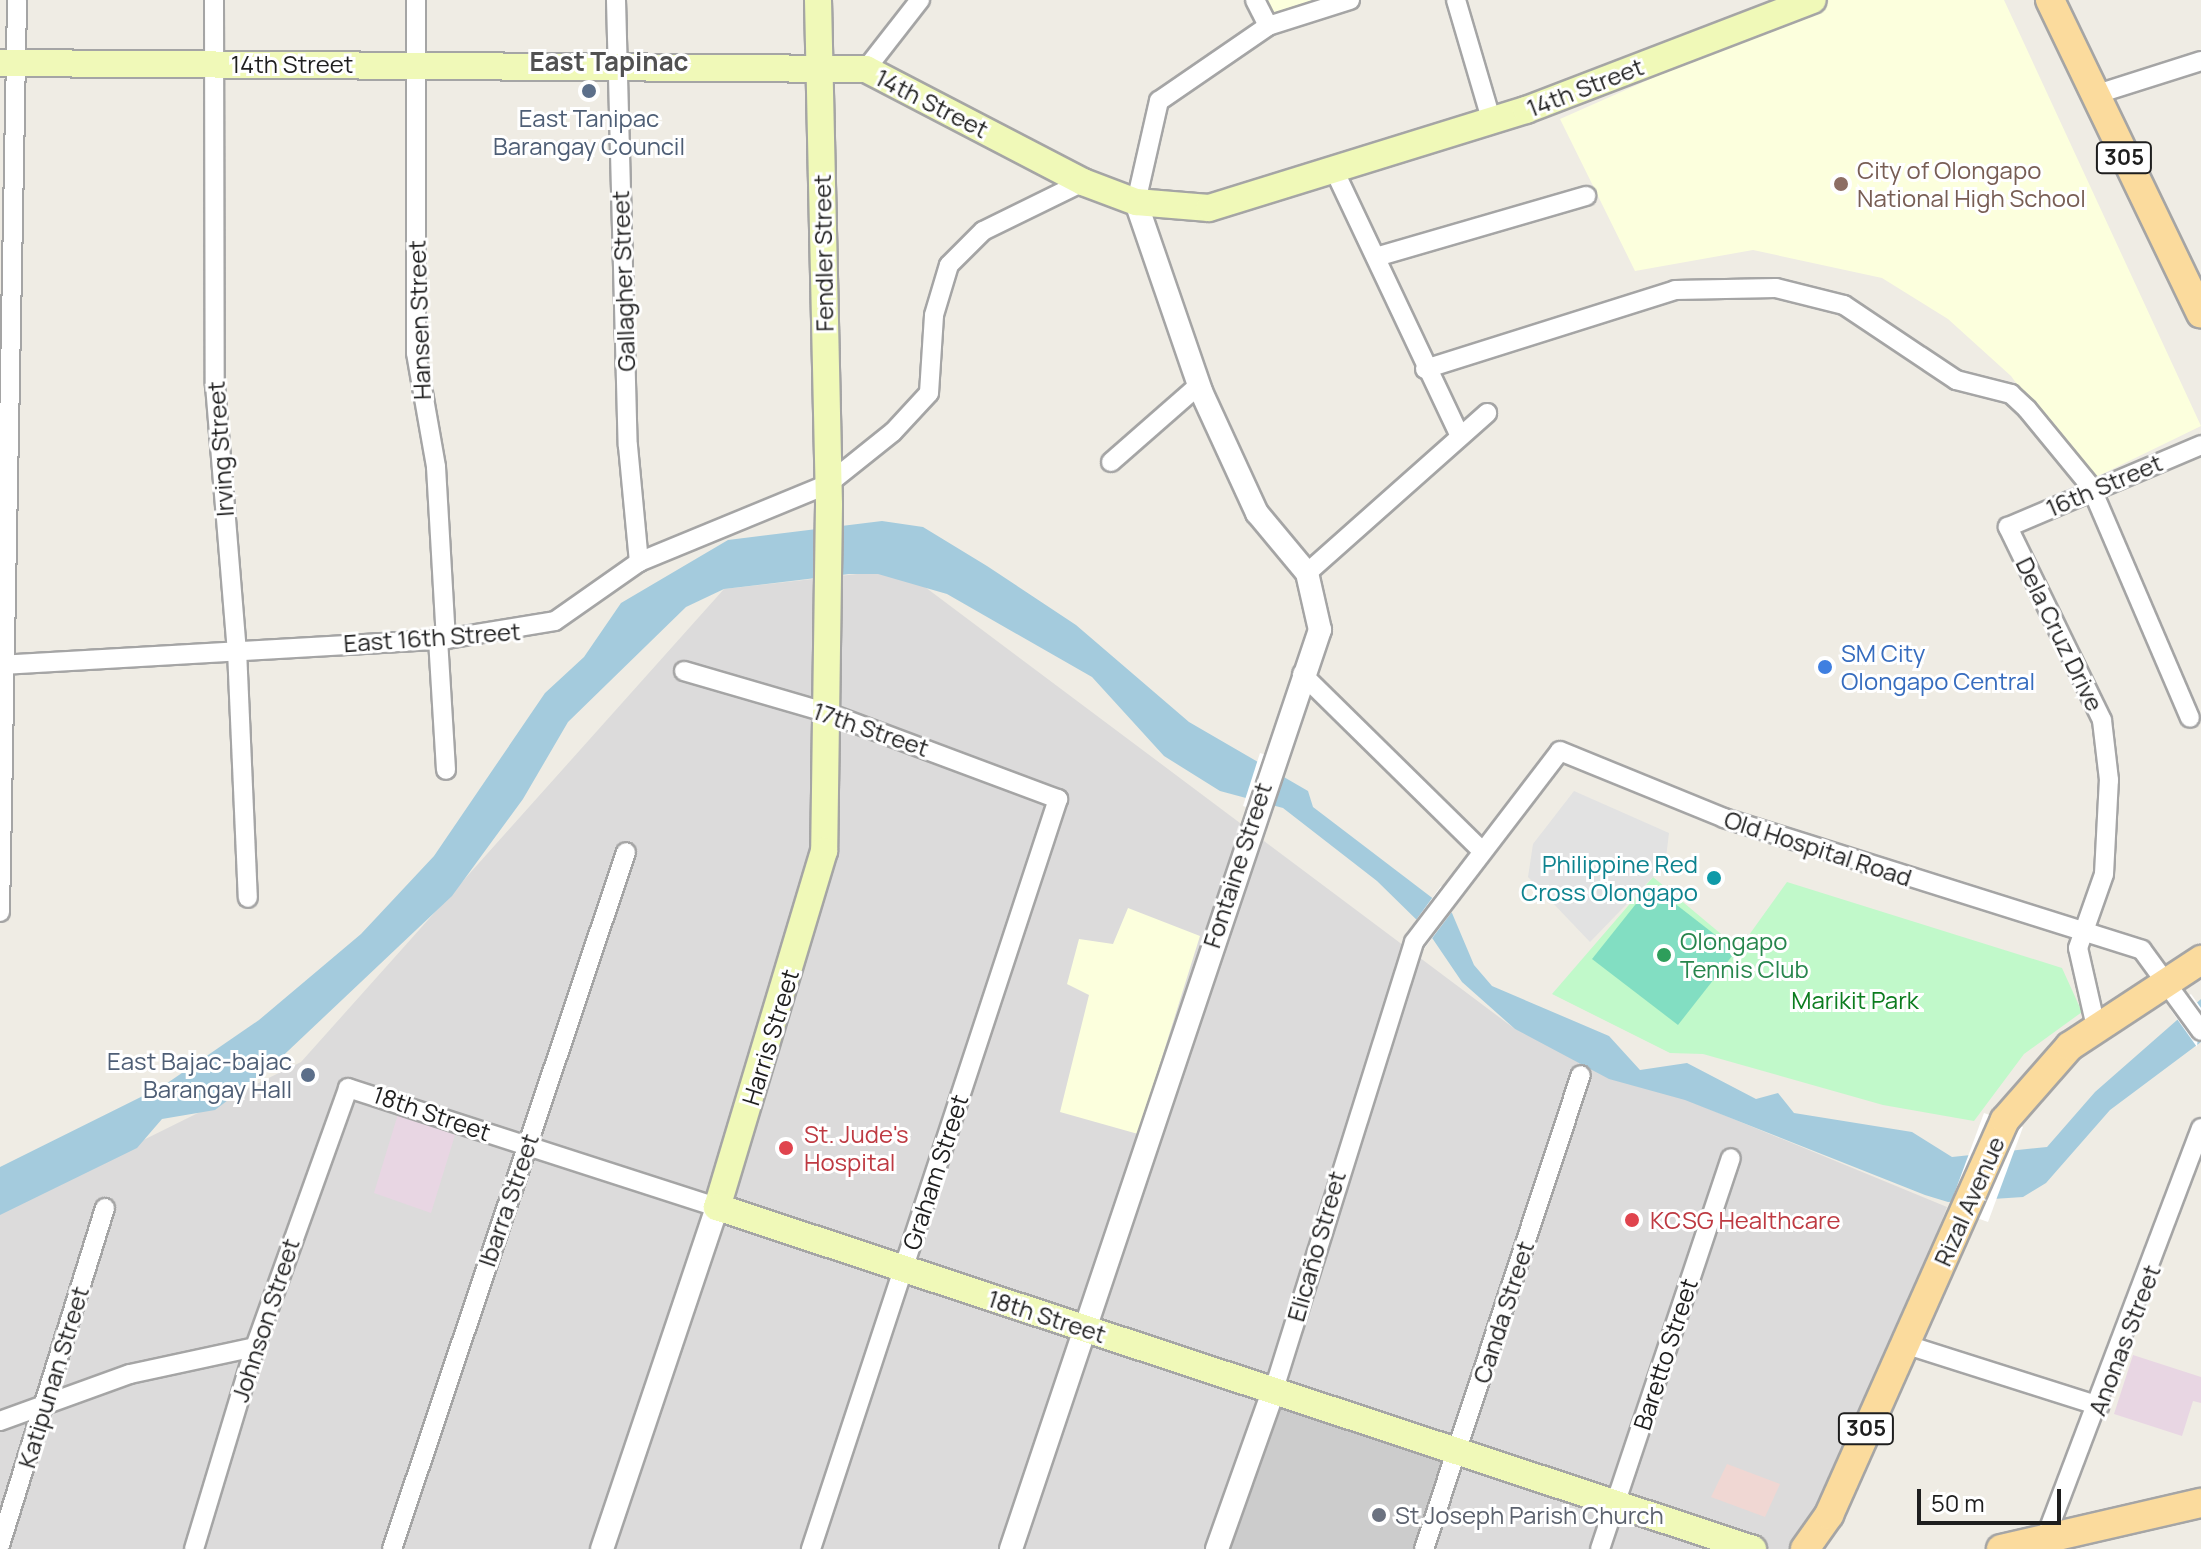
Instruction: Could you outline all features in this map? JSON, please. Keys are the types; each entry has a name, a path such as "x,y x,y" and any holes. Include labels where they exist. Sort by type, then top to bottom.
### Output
{"main road":[{"name":"Fendler Street","path":"818,0 828,495"},
{"name":"14th Street","path":"7,63 819,66 866,69 1083,182 1136,202 1209,208 1336,174 1492,122 1813,0"},
{"name":"305","path":"2050,0 2201,314"},
{"name":"Harris Street","path":"717,1207 824,851 828,495"},
{"name":"Rizal Avenue","path":"1805,1549 1829,1515 2005,1120 2036,1076 2096,1027 2172,991 2201,960"},
{"name":"18th Street","path":"717,1207 1274,1389 1457,1453 1617,1499 1753,1549"},
{"path":"2001,1549 2044,1542 2201,1503"},
{"name":"Rizal Avenue","path":"1825,1549 1829,1515"}],"street":[{"path":"0,912 7,63 17,0"},
{"name":"Irving Street","path":"214,0 215,385 237,650 248,898"},
{"name":"Hansen Street","path":"416,0 416,353 436,467 446,770"},
{"name":"Gallagher Street","path":"616,0 616,66 639,562"},
{"path":"866,69 920,0"},
{"path":"1255,0 1268,26"},
{"path":"1136,202 1159,101 1268,26 1350,0"},
{"path":"1456,0 1492,122"},
{"path":"2094,95 2201,61"},
{"path":"1336,174 1425,369 1460,436"},
{"name":"East 16th Street","path":"3,665 442,639 555,621 639,562 828,495 929,393 934,315 961,250 1083,182"},
{"path":"1376,257 1586,196"},
{"name":"Fontaine Street","path":"1011,1549 1273,757 1320,630 1307,573 1257,513 1199,385 1136,202"},
{"path":"1425,369 1675,290 1803,292 1879,323 1963,384 2017,398 2091,487 2190,718"},
{"path":"1111,462 1199,385"},
{"path":"1307,573 1487,413"},
{"name":"16th Street","path":"2008,527 2091,487 2201,445"},
{"name":"Dela Cruz Drive","path":"2008,527 2102,720 2109,780 2104,874 2081,931"},
{"name":"17th Street","path":"684,671 825,712 1056,795"},
{"path":"1302,674 1479,848"},
{"name":"Old Hospital Road","path":"1479,848 1560,751 1724,818 2142,950 2172,991"},
{"name":"Graham Street","path":"811,1549 1056,795"},
{"name":"Elicaño Street","path":"1217,1549 1274,1389 1414,942 1451,894 1479,848"},
{"name":"Ibarra Street","path":"392,1549 626,852"},
{"path":"2081,931 2078,948 2096,1027"},
{"path":"2172,991 2201,1031"},
{"name":"Canda Street","path":"1424,1549 1581,1075"},
{"name":"18th Street","path":"342,1092 355,1086 526,1146 717,1207"},
{"name":"Johnson Street","path":"194,1549 255,1347 342,1092"},
{"name":"Anonas Street","path":"2044,1542 2099,1406 2201,1128"},
{"name":"Baretto Street","path":"1600,1549 1731,1158"},
{"name":"Harris Street","path":"602,1549 717,1207"},
{"name":"Katipunan Street","path":"0,1545 105,1208"},
{"path":"1904,1344 2099,1406"},
{"path":"0,1421 130,1374 255,1347"}],"shaded area":[{"path":"1267,0 1335,0 1277,21"},
{"name":"City of Olongapo National High School","path":"1829,0 2004,0 2201,426 2088,481 2011,376 1948,319 1882,278 1753,250 1635,271 1560,119"},
{"path":"901,569 1515,1029 1947,1207 1813,1549 0,1549 0,1211 301,1062 724,589"},
{"path":"1574,791 1669,833 1666,858 1653,877 1590,942 1528,877 1533,844"},
{"path":"1128,908 1200,936 1138,1134 1060,1112 1089,995 1067,984 1079,939 1113,944"},
{"path":"398,1114 455,1135 431,1213 374,1193"},
{"path":"2133,1355 2201,1377 2201,1403 2193,1401 2182,1436 2114,1414"},
{"path":"1280,1399 1444,1453 1416,1549 1229,1549"},
{"path":"1727,1464 1780,1484 1765,1517 1711,1497"}],"green space":[{"name":"Marikit Park","path":"1653,877 1739,949 1787,882 2062,968 2082,1012 2024,1054 1974,1121 1883,1105 1703,1054 1670,1053 1552,994"},
{"name":"Olongapo Tennis Club","path":"1651,885 1736,951 1678,1025 1592,959"}],"water":[{"path":"882,521 923,527 987,566 1076,625 1189,722 1308,791 1313,807 1452,913 1474,965 1492,986 1609,1036 1640,1070 1687,1063 1756,1099 1778,1093 1794,1113 1912,1132 1952,1157 2047,1147 2095,1092 2201,999 2201,1042 2110,1110 2046,1183 2023,1197 1948,1202 1925,1195 1685,1100 1609,1079 1515,1029 1462,982 1426,929 1377,881 1283,808 1220,791 1164,756 1092,677 947,594 878,574 849,574 724,589 686,607 568,722 523,799 452,896 270,1068 215,1110 162,1119 137,1148 0,1215 0,1167 163,1086 259,1020 361,934 434,856 545,693 584,657 621,603 728,540"}],"pier":[{"path":"1260,753 1285,761 1268,814 1243,806"},
{"path":"1441,886 1460,901 1424,949 1405,935"},
{"path":"2191,994 2201,1008 2197,1047 2170,1009"},
{"path":"1984,1113 2023,1127 1988,1222 1949,1208"}],"place":[{"name":"East Tanipac Barangay Council","path":"589,91"},
{"name":"City of Olongapo National High School","path":"1841,184"},
{"name":"SM City Olongapo Central","path":"1825,667"},
{"name":"Philippine Red Cross Olongapo","path":"1714,878"},
{"name":"Olongapo Tennis Club","path":"1664,955"},
{"name":"East Bajac-bajac Barangay Hall","path":"308,1075"},
{"name":"St. Jude's Hospital","path":"786,1148"},
{"name":"KCSG Healthcare","path":"1632,1220"},
{"name":"St Joseph Parish Church","path":"1379,1515"}],"district":[{"name":"East Tapinac","path":"609,62"}]}
